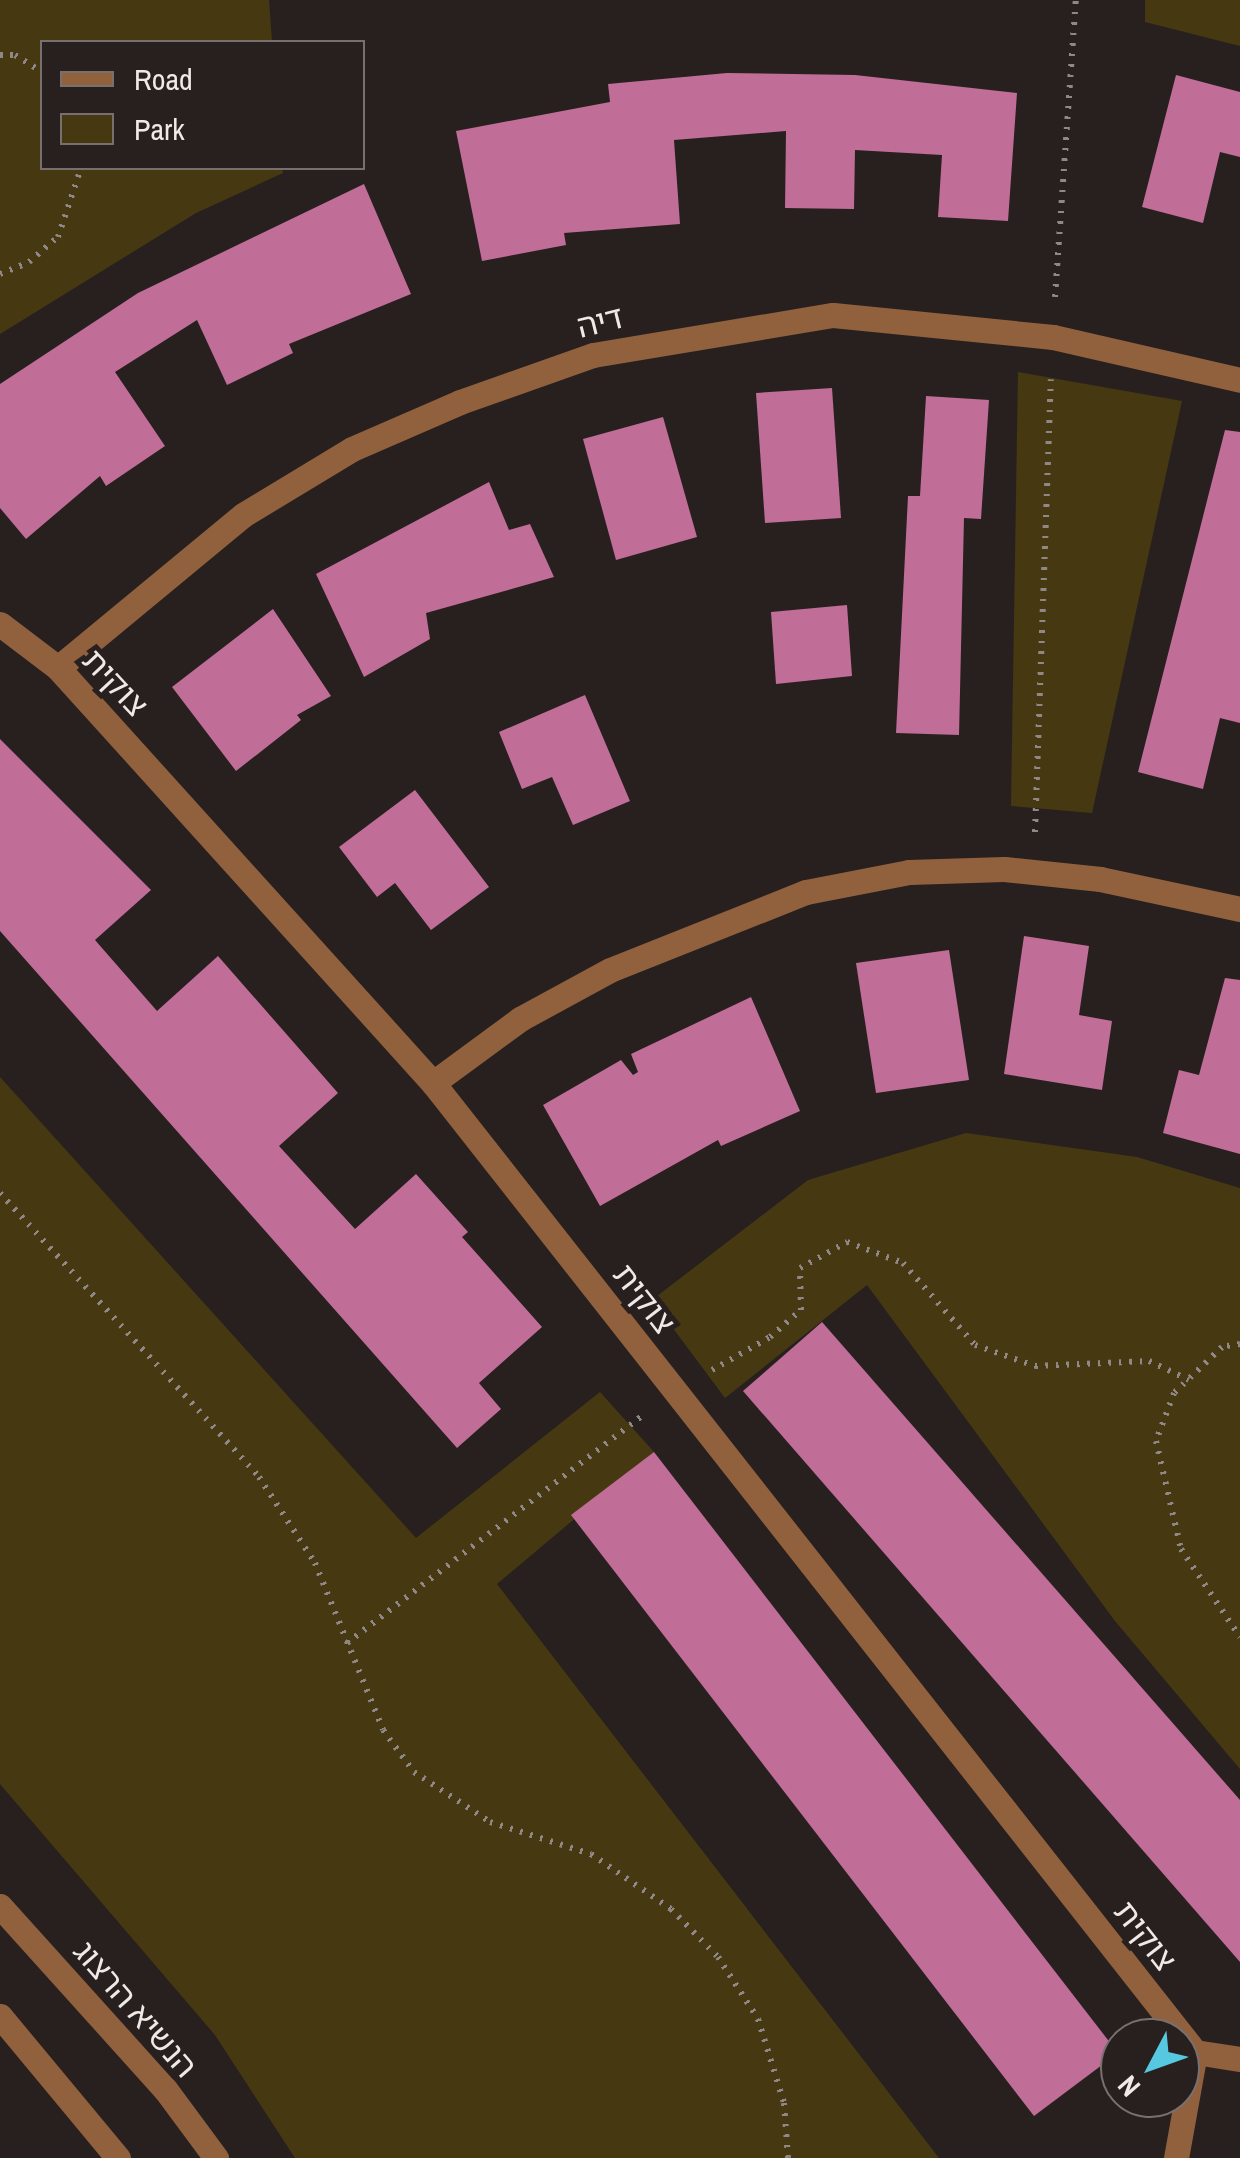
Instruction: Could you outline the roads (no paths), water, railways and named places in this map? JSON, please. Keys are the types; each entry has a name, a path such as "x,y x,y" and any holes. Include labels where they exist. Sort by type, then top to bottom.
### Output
{"street":[{"name":"דיה","path":"58,668 243,515 352,449 593,355 833,314 1052,337 1240,380"},
{"name":"צוקית","path":"0,624 58,668 433,1083 1168,2018"},
{"path":"433,1083 520,1019 610,970 806,892 909,872 1034,873 1100,879 1240,909"},
{"name":"הנשיא הרצוג","path":"0,1906 165,2089 216,2158"},
{"path":"0,2016 118,2158"},
{"path":"1200,2053 1240,2058"},
{"path":"1176,2158 1183,2118"}]}
